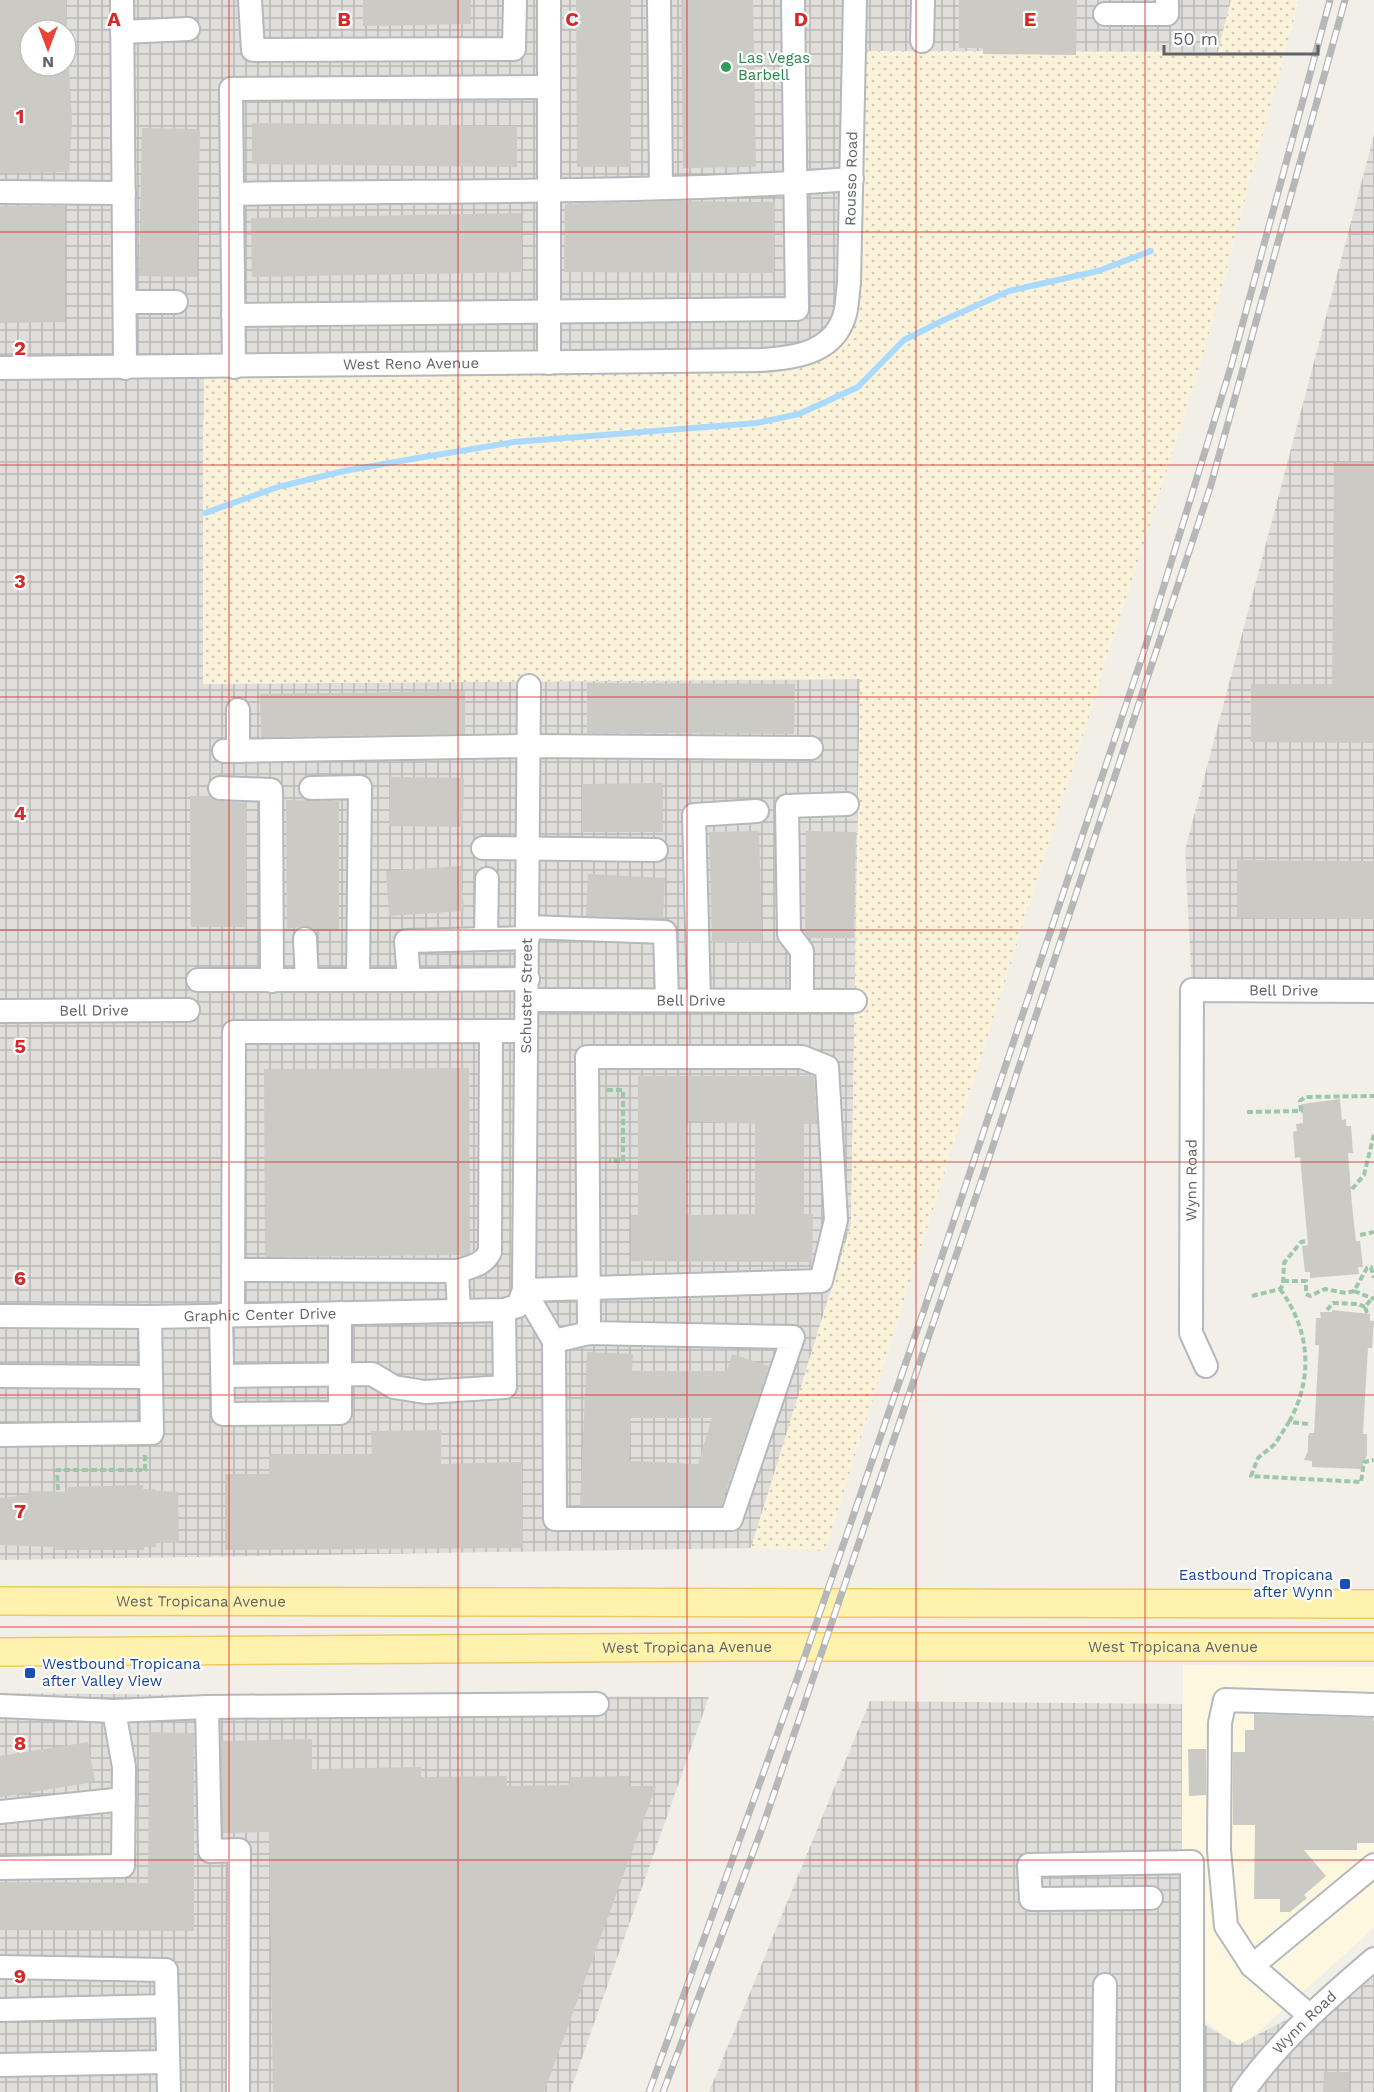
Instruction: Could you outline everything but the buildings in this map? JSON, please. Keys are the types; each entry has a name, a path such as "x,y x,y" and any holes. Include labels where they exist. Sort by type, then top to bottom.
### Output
{"main road":[{"name":"West Tropicana Avenue","path":"0,1601 1374,1604"},
{"name":"West Tropicana Avenue","path":"0,1652 728,1647 1374,1647"}],"street":[{"path":"122,0 125,368"},
{"path":"250,0 253,50 265,50 514,49 515,0"},
{"path":"549,0 549,363"},
{"path":"659,0 662,187"},
{"path":"233,315 796,309 793,0"},
{"name":"Rousso Road","path":"821,348 835,334 844,319 849,283 855,0"},
{"path":"922,41 923,0"},
{"path":"1105,14 1167,14 1167,0"},
{"path":"122,32 188,29"},
{"path":"234,367 231,89 549,87"},
{"path":"232,194 662,187 852,179"},
{"path":"0,192 124,193"},
{"path":"125,303 176,303"},
{"name":"West Reno Avenue","path":"0,368 761,360 784,359 821,348"},
{"name":"Schuster Street","path":"340,1374 372,1374 394,1387 425,1392 506,1387 515,1302 526,1032 529,686"},
{"path":"238,710 231,751 529,746 811,748"},
{"path":"311,788 360,787 358,980"},
{"path":"220,788 271,790 272,981"},
{"path":"802,1001 802,951 789,934 787,806 847,804"},
{"path":"699,1000 694,815 757,811"},
{"path":"483,848 656,850"},
{"path":"486,939 487,879"},
{"path":"409,980 406,941 486,939 528,933 665,932 667,1000"},
{"path":"305,939 307,980"},
{"name":"Bell Drive","path":"198,980 409,980 667,1000 855,1001"},
{"name":"Bell Drive","path":"1192,990 1374,991"},
{"name":"Wynn Road","path":"1192,990 1191,1333 1206,1366"},
{"name":"Bell Drive","path":"0,1011 188,1010"},
{"path":"340,1313 340,1413 223,1414 227,1315 233,1270 234,1032 526,1032"},
{"path":"233,1270 457,1271 478,1265 490,1252 491,1032"},
{"path":"588,1289 820,1281 836,1220 827,1067 802,1057 586,1057 588,1289 589,1333"},
{"path":"457,1271 459,1311"},
{"name":"Graphic Center Drive","path":"0,1316 150,1317 459,1311 588,1289"},
{"path":"515,1302 554,1341 555,1519 730,1519 793,1337 589,1333 554,1341"},
{"path":"0,1435 152,1432 150,1317"},
{"path":"223,1376 340,1374"},
{"path":"0,1376 151,1377"},
{"path":"1309,2015 1252,1966 1226,1926 1219,1850 1220,1723 1225,1700 1374,1705"},
{"path":"0,1706 114,1711 207,1707 597,1704"},
{"path":"207,1707 210,1851 239,1850 238,2092"},
{"path":"0,1868 123,1866 124,1767 114,1711"},
{"path":"0,1812 123,1799"},
{"path":"1151,1898 1031,1899 1029,1864 1192,1862 1192,2092"},
{"path":"1252,1966 1374,1865"},
{"name":"Wynn Road","path":"1244,2092 1265,2062 1309,2015 1374,1959"},
{"path":"0,1967 166,1970 169,2092"},
{"path":"1104,2092 1106,1985"},
{"path":"0,2010 166,2007"},
{"path":"0,2065 168,2062"}],"path":[{"path":"1247,1112 1301,1111 1300,1101 1305,1097 1374,1096"},
{"path":"1352,1189 1364,1175 1373,1148 1374,1134"},
{"path":"1360,1235 1374,1232"},
{"path":"1280,1289 1284,1263 1301,1242 1307,1241"},
{"path":"1354,1291 1367,1268 1371,1268 1374,1278"},
{"path":"1283,1281 1306,1281 1307,1296 1325,1289 1346,1293 1354,1291 1373,1298 1365,1307"},
{"path":"1252,1296 1280,1289"},
{"path":"1280,1289 1294,1308 1304,1343 1306,1364 1300,1402 1275,1444 1258,1458 1251,1476 1361,1482 1364,1462 1374,1460"},
{"path":"1327,1310 1333,1303 1358,1304 1365,1307 1367,1313"},
{"path":"1289,1422 1308,1424"},
{"path":"58,1490 57,1470 145,1470"}],"shaded area":[{"path":"0,0 1231,0 1218,52 855,51 849,283 821,348 203,421 203,684 860,679 851,1225 751,1548 0,1560"},
{"path":"1374,135 1374,991 1192,990 1185,850"},
{"path":"1183,1665 1374,1667 1374,1928 1241,2047 1204,2021 1181,2010"},
{"path":"0,1693 709,1697 570,2092 0,2092"},
{"path":"870,1701 1182,1704 1181,2010 1238,2045 1374,1974 1374,2092 709,2092"}],"sand":[{"path":"1231,0 1299,0 1204,353 825,1551 751,1548 851,1225 860,679 203,684 204,368 761,360 835,334 855,51 1218,52"}],"waterway":[{"path":"205,513 278,487 344,471 406,460 514,442 757,423 799,414 858,387 904,340 944,320 1009,291 1098,271 1151,251"}],"railway":[{"path":"649,2092 796,1682 924,1310 1144,651 1232,363 1330,0"},
{"path":"663,2092 763,1826 987,1164 1210,488 1345,0"}],"place":[{"name":"Las Vegas Barbell","path":"726,67"},
{"name":"Eastbound Tropicana after Wynn","path":"1345,1584"},
{"name":"Westbound Tropicana after Valley View","path":"30,1673"}]}
